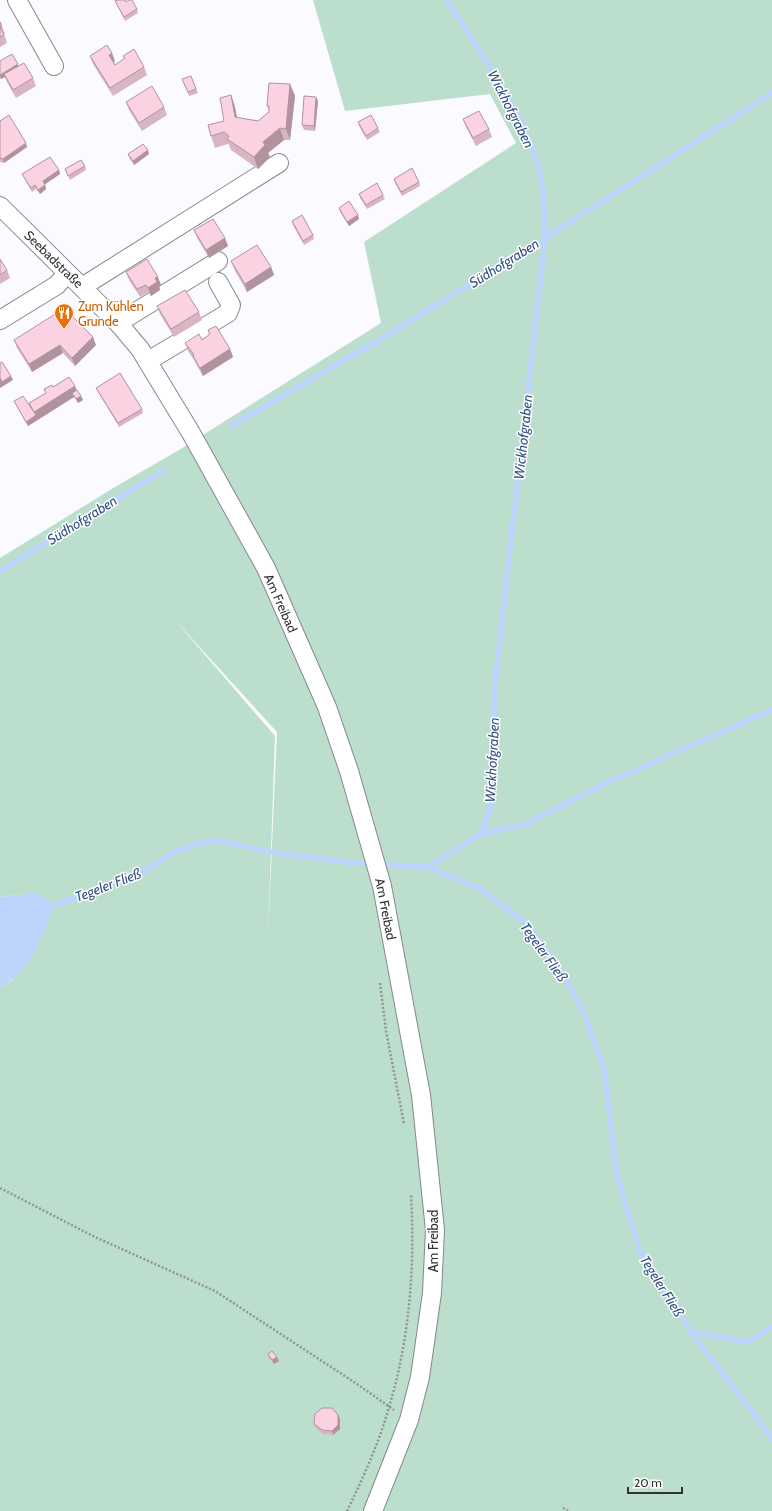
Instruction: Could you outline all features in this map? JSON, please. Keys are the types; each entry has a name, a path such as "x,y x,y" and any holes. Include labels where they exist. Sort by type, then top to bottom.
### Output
{"street":[{"path":"17,0 54,66"},
{"path":"82,287 280,163"},
{"name":"Seebadstraße","path":"0,206 118,323 144,355"},
{"path":"118,323 218,261"},
{"path":"0,320 57,285 67,273"},
{"path":"144,355 228,313 231,305 218,282"},
{"name":"Am Freibad","path":"144,355 193,437 266,568 327,707 349,771 382,886 421,1095 435,1230 432,1292 420,1377 409,1420 373,1511"}],"path":[{"path":"379,976 386,1031 404,1124"},
{"path":"0,1188 95,1237 215,1291 357,1384 389,1407"},
{"path":"347,1511 379,1438 389,1407 405,1336 411,1291 413,1227 411,1191"},
{"path":"563,1508 568,1511"}],"green space":[{"path":"313,0 772,0 772,1511 0,1511 0,988 12,980 37,893 0,897 0,558 115,487 179,450 381,323 364,242 516,143 490,94 345,111","holes":["174,619 277,732 268,937 275,736"]}],"water":[{"path":"37,893 55,904 35,951 21,971 0,988 0,897"}],"building":[{"path":"125,0 126,2 132,0 137,9 124,17 115,1"},
{"path":"0,27 4,35 0,37"},
{"path":"107,45 112,53 109,55 115,65 125,58 123,56 134,49 144,67 110,88 90,56"},
{"path":"12,54 18,64 0,75 0,61"},
{"path":"24,63 33,78 13,90 4,74"},
{"path":"191,76 196,89 188,92 182,79"},
{"path":"269,83 290,84 286,129 280,128 263,142 265,145 254,157 227,139 229,136 224,132 211,136 208,125 224,121 220,98 231,95 235,117 258,121 269,112 269,106 267,106"},
{"path":"152,86 164,107 139,123 126,102"},
{"path":"304,96 316,97 314,126 302,125"},
{"path":"479,111 489,129 473,138 463,119"},
{"path":"9,115 26,143 3,159 0,158 0,121"},
{"path":"371,115 378,128 366,136 358,122"},
{"path":"143,144 148,150 133,161 128,154"},
{"path":"50,157 59,170 43,181 45,185 38,190 35,185 31,188 22,174"},
{"path":"81,160 85,166 68,176 65,169"},
{"path":"412,168 419,182 401,192 394,179"},
{"path":"377,183 383,195 366,205 359,194"},
{"path":"349,201 358,215 347,222 339,208"},
{"path":"302,215 313,235 303,241 292,221"},
{"path":"213,219 225,238 206,250 194,230"},
{"path":"257,245 271,267 245,284 231,261"},
{"path":"0,259 7,270 0,275"},
{"path":"147,259 158,277 155,278 157,282 148,288 146,285 137,289 126,272"},
{"path":"185,290 199,312 171,329 157,306"},
{"path":"60,311 69,313 93,337 72,358 60,345 29,364 14,340"},
{"path":"216,326 230,349 200,368 193,356 194,355 185,343 199,334 202,340 210,334 208,330"},
{"path":"2,362 11,376 2,382 0,378 0,363"},
{"path":"120,373 142,409 118,423 96,388"},
{"path":"69,377 75,386 34,412 29,403 46,393 44,389 52,385 53,387"},
{"path":"77,390 81,396 76,399 72,393"},
{"path":"23,396 36,415 26,422 14,401"},
{"path":"272,1351 277,1357 272,1360 268,1354"},
{"path":"322,1408 332,1408 338,1415 338,1425 332,1431 322,1430 314,1424 315,1414"}],"waterway":[{"name":"Wickhofgraben","path":"428,867 481,834 490,811 493,790 495,684 545,238 542,182 534,152 501,84 447,0"},
{"name":"Südhofgraben","path":"231,426 386,336 545,238 772,93"},
{"name":"Südhofgraben","path":"0,571 164,470"},
{"path":"481,834 526,824 606,783 772,710"},
{"name":"Tegeler Fließ","path":"49,907 137,876 176,851 213,840 277,853 355,863 428,867 482,890 524,921 561,970 584,1013 604,1069 617,1176 641,1255 690,1331 772,1438"},
{"path":"690,1331 748,1342 772,1327"}],"place":[{"name":"Zum Kühlen Grunde","path":"64,330"}]}
